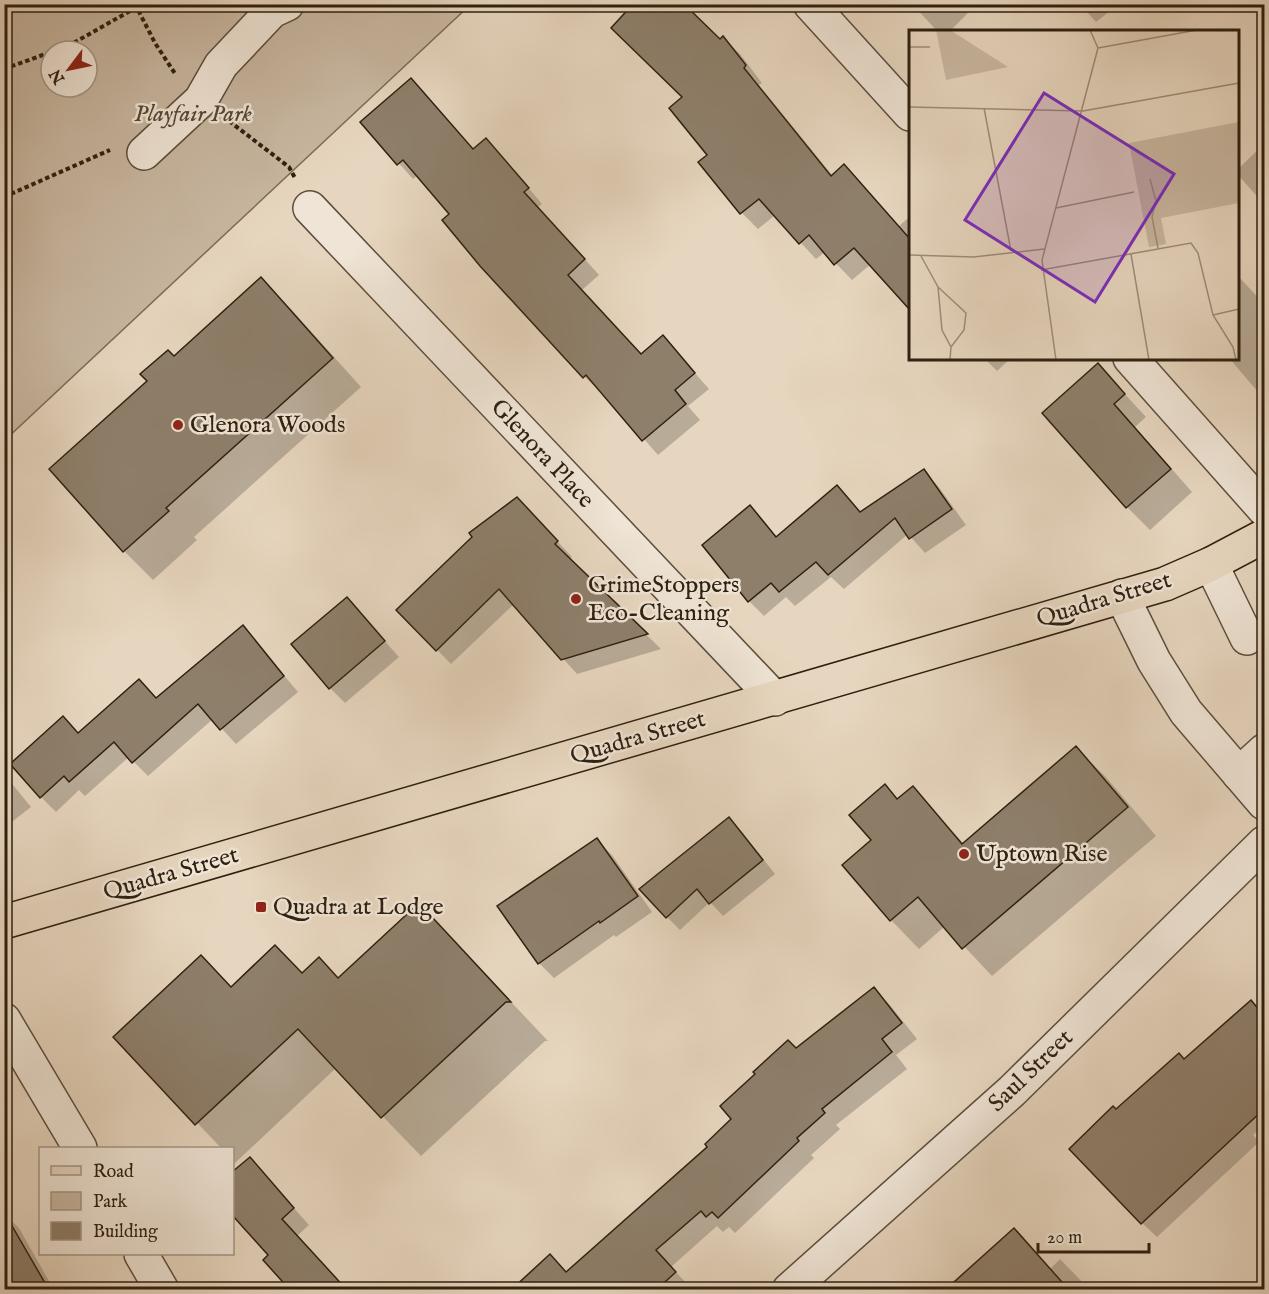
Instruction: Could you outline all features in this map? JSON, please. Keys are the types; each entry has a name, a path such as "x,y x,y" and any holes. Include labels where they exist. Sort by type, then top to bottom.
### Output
{"main road":[{"name":"Quadra Street","path":"4,922 1166,584 1211,564 1264,536"}],"street":[{"path":"144,153 201,100 221,64 272,11 287,4"},
{"path":"810,4 909,113"},
{"name":"Glenora Place","path":"310,208 774,699"},
{"path":"1132,360 1264,509"},
{"path":"1211,564 1247,638"},
{"path":"1122,596 1154,661 1185,712 1264,803"},
{"path":"1239,774 1264,752"},
{"name":"Saul Street","path":"789,1290 1012,1091 1264,843"},
{"path":"4,1020 79,1147"},
{"path":"142,1255 162,1290"}],"path":[{"path":"80,39 136,6 155,43 177,77 201,100 290,167"},
{"path":"4,69 39,56"},
{"path":"4,197 114,148 144,153"}],"green space":[{"name":"Playfair Park","path":"5,5 470,5 5,440"}],"building":[{"path":"633,4 684,4 720,39 723,36 746,65 744,68 831,176 844,164 909,238 909,309 854,248 834,265 809,235 799,244 759,199 740,214 698,162 707,155 669,108 682,97 611,28"},
{"path":"411,78 473,149 486,138 529,188 524,192 585,259 568,275 641,354 663,335 695,373 675,390 686,404 642,441 586,375 583,378 480,266 442,220 449,214 403,160 397,165 360,122"},
{"name":"Glenora Woods","path":"261,277 333,358 166,508 169,511 123,552 49,469 147,381 140,374 168,350 174,356"},
{"path":"1098,363 1125,394 1114,404 1171,469 1126,508 1042,413"},
{"path":"924,469 952,509 909,539 895,518 828,575 816,562 779,592 771,583 748,602 702,545 750,505 776,537 837,485 860,512"},
{"path":"517,497 558,541 555,544 648,634 561,660 499,589 436,651 396,610 472,537 469,533"},
{"path":"347,597 385,641 329,689 291,644"},
{"path":"243,625 284,676 220,730 198,704 132,763 114,742 69,782 64,776 40,798 10,764 63,716 78,733 139,679 156,698"},
{"name":"Uptown Rise","path":"1076,746 1128,807 962,949 918,897 890,921 842,865 871,840 849,815 885,784 897,799 913,786 962,844"},
{"path":"729,817 763,860 709,904 697,889 666,918 639,889"},
{"path":"597,838 638,896 538,964 497,906"},
{"path":"419,903 511,1002 506,1002 381,1118 298,1029 195,1125 113,1037 201,955 231,987 275,945 302,973 319,957 338,978"},
{"path":"874,987 902,1023 882,1039 892,1052 822,1109 825,1113 797,1138 799,1141 718,1218 712,1212 706,1217 701,1211 656,1250 676,1272 656,1290 511,1290 550,1254 566,1272 707,1147 705,1144 731,1119 720,1106 755,1074 753,1072 788,1040 796,1048"},
{"path":"1251,1000 1264,1016 1264,1109 1141,1224 1069,1149 1113,1106 1116,1109 1179,1053 1184,1059"},
{"path":"250,1157 294,1208 282,1219 347,1290 290,1290 263,1260 268,1255 234,1217 234,1170"},
{"path":"4,1212 49,1290 4,1290"},
{"path":"1014,1228 1069,1290 945,1290"}],"place":[{"name":"Glenora Woods","path":"178,425"},
{"name":"GrimeStoppers Eco-Cleaning","path":"576,599"},
{"name":"Uptown Rise","path":"964,854"},
{"name":"Quadra at Lodge","path":"261,907"}]}
